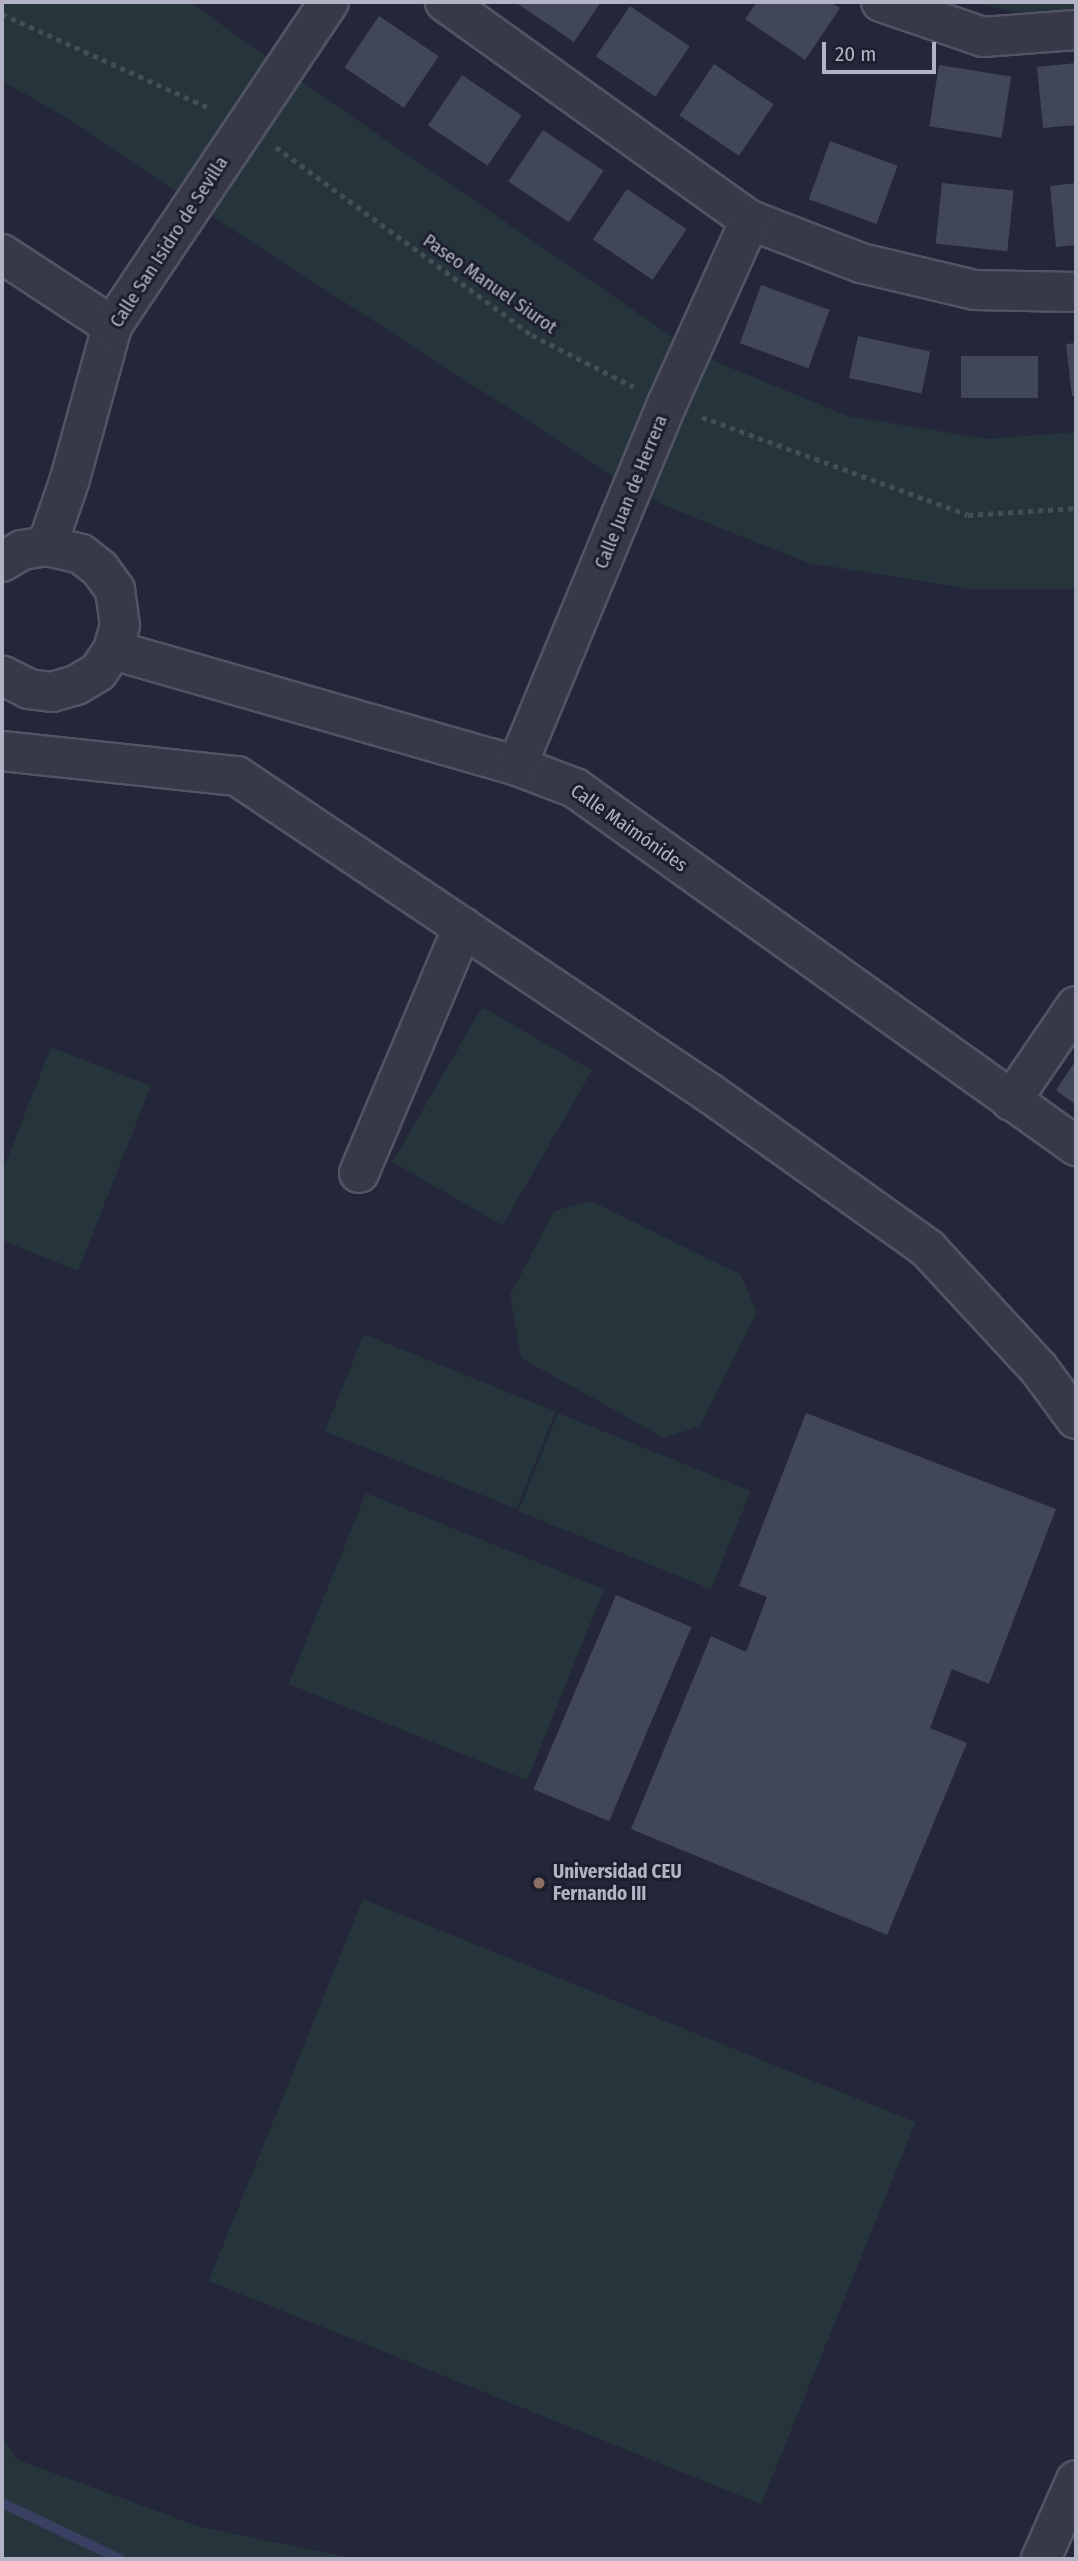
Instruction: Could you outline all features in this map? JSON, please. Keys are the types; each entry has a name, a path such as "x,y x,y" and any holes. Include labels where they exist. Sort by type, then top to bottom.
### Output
{"street":[{"name":"Calle San Isidro de Sevilla","path":"47,546 112,326 329,2"},
{"path":"445,2 750,220 861,263 975,290 1076,292"},
{"path":"881,2 983,37 1076,30"},
{"name":"Calle Juan de Herrera","path":"517,766 667,404 750,220"},
{"path":"2,254 112,326"},
{"path":"2,562 22,550 47,546 80,554 100,569 115,590 120,625 113,650 98,672 76,685 52,692 29,689 2,675"},
{"name":"Calle Maimónides","path":"113,650 517,766 575,788 1076,1146"},
{"path":"2,751 237,776 711,1094 928,1249 1039,1369 1076,1419"},
{"path":"359,1173 463,927"},
{"path":"1011,1101 1076,1006"},
{"path":"1041,2559 1076,2480"}],"path":[{"name":"Paseo Manuel Siurot","path":"2,14 245,124 533,335 667,404 968,515 1076,508"}],"shaded area":[{"path":"2,2 190,2 677,340 719,363 848,416 987,439 1076,432 1076,589 972,589 808,563 663,505 613,476 216,219 72,121 2,81"},
{"path":"973,2 1076,2 1076,10 1019,13"},
{"path":"482,1007 592,1070 502,1226 393,1162"},
{"path":"51,1047 151,1086 78,1271 2,1240 2,1172"},
{"path":"592,1201 741,1275 757,1312 700,1426 664,1438 521,1358 510,1295 554,1211"},
{"path":"364,1334 556,1412 517,1509 325,1431"},
{"path":"558,1413 751,1491 711,1589 518,1511"},
{"path":"366,1493 604,1589 527,1780 289,1684"},
{"path":"363,1899 916,2122 761,2504 209,2281"},
{"path":"2,2434 16,2459 200,2527 358,2559 2,2559"}],"building":[{"path":"515,2 601,2 574,42"},
{"path":"757,2 830,2 840,8 805,60 745,19"},
{"path":"630,6 690,46 656,97 596,57"},
{"path":"379,16 439,56 404,108 344,67"},
{"path":"1076,63 1076,125 1043,128 1037,67"},
{"path":"714,64 774,104 739,156 679,115"},
{"path":"939,65 1011,76 1001,138 929,126"},
{"path":"462,75 522,115 488,166 428,126"},
{"path":"543,130 604,171 569,222 508,181"},
{"path":"830,141 898,166 876,224 809,199"},
{"path":"942,183 1014,191 1007,251 936,244"},
{"path":"1076,183 1076,245 1056,247 1050,186"},
{"path":"627,189 687,229 653,280 593,240"},
{"path":"761,285 830,310 808,368 740,343"},
{"path":"858,336 930,351 921,393 849,378"},
{"path":"1076,343 1076,396 1072,396 1066,344"},
{"path":"961,356 1038,356 1038,398 961,398"},
{"path":"1076,1060 1076,1105 1056,1090"},
{"path":"806,1413 1056,1509 989,1684 952,1669 930,1728 967,1743 887,1935 631,1829 711,1636 746,1652 767,1597 739,1586"},
{"path":"616,1595 691,1627 609,1821 534,1789"}],"waterway":[{"path":"2,2503 120,2559"}],"place":[{"name":"Universidad CEU Fernando III","path":"539,1883"}]}
